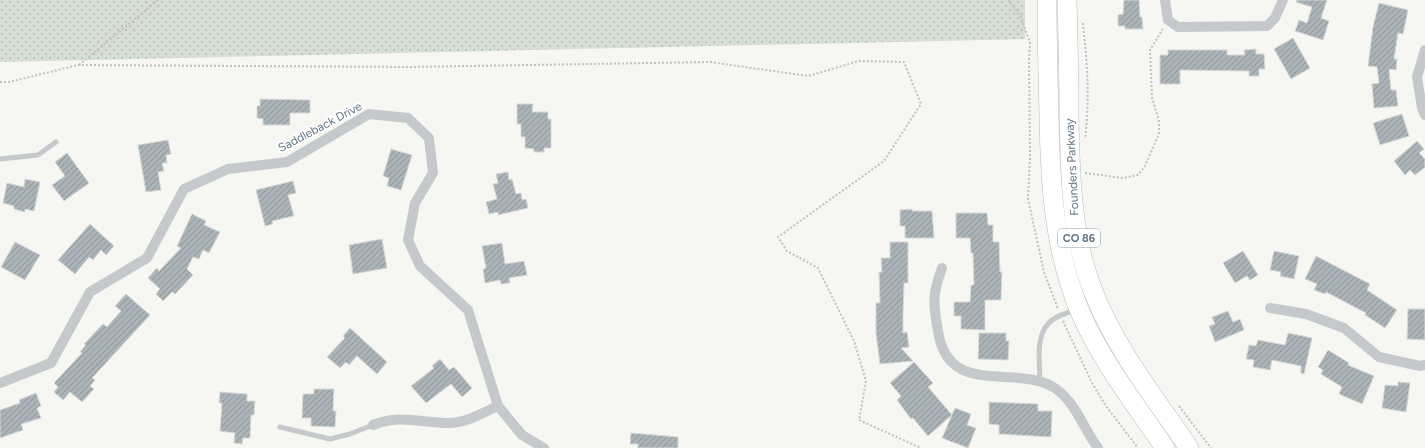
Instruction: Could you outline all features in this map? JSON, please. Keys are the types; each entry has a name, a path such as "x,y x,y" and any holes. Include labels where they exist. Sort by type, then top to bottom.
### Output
{"highway":[{"name":"Founders Parkway","path":"1047,0 1052,194 1058,239 1069,280 1079,309 1101,352 1165,448"},
{"name":"Founders Parkway","path":"1067,0 1070,174 1074,213 1088,274 1093,291 1118,341 1188,448"}],"street":[{"path":"1165,0 1168,20 1178,27 1267,26 1276,18 1283,0"},
{"path":"1425,50 1417,77 1422,108 1425,114"},
{"name":"Saddleback Drive","path":"0,383 51,363 90,292 147,258 184,189 228,169 287,162 370,114 408,118 429,138 433,173 415,203 408,240 420,266 468,310 498,406 522,435 544,448"},
{"path":"942,268 935,289 934,307 939,340 948,360 962,370 977,374 1052,386 1066,398 1098,448"},
{"path":"1270,308 1306,314 1344,328 1379,357 1420,366 1425,365"},
{"path":"373,425 383,421 415,419 449,423 466,421 498,406"}],"lane":[{"path":"0,159 38,154 56,142"},
{"path":"1040,383 1041,337 1044,330 1048,323 1053,320 1079,309"},
{"path":"280,427 330,439 350,434 373,425"}],"path":[{"path":"78,65 158,0"},
{"path":"1008,0 1021,17 1030,43 1029,60"},
{"path":"1080,173 1123,178 1138,175 1145,166 1159,134 1159,121 1152,98 1150,50 1168,20"},
{"path":"1083,22 1088,106 1084,145"},
{"path":"0,82 9,82 78,65 409,67 710,62 808,76 859,61 904,62 921,104 884,161 778,237 787,251 818,268 854,341 866,381 859,420 922,448"},
{"path":"1177,403 1210,448"}],"shaded area":[{"path":"0,0 1025,0 1025,39 0,62"}],"building":[{"path":"1124,0 1139,0 1140,17 1142,17 1143,29 1125,29 1125,26 1118,26 1118,15 1123,14"},
{"path":"1297,0 1327,0 1321,18 1329,21 1323,40 1295,31 1299,20 1307,23 1312,7 1296,2"},
{"path":"1379,3 1408,10 1403,34 1398,33 1394,59 1397,59 1396,70 1389,69 1391,90 1396,90 1398,106 1374,108 1372,84 1379,83 1377,67 1368,66 1373,27"},
{"path":"1293,38 1310,68 1291,79 1274,49"},
{"path":"1256,49 1256,54 1264,54 1265,69 1259,69 1259,76 1249,76 1249,71 1180,70 1180,84 1160,84 1160,55 1168,55 1168,50 1227,50 1227,55 1245,55 1244,50"},
{"path":"260,99 310,100 310,113 290,113 290,125 263,125 263,119 257,118 257,106 260,106"},
{"path":"517,104 533,104 532,112 548,112 548,119 551,119 551,148 544,148 544,152 534,152 534,149 525,148 525,137 521,137 521,124 517,124"},
{"path":"1402,114 1409,136 1380,145 1373,123"},
{"path":"168,140 171,154 166,155 167,163 162,163 164,171 158,172 161,190 146,192 138,145"},
{"path":"1417,141 1424,149 1419,153 1425,159 1425,167 1415,175 1410,170 1405,175 1394,161"},
{"path":"391,149 412,155 401,190 387,186 389,178 383,176"},
{"path":"67,153 89,183 64,201 52,185 65,176 55,162"},
{"path":"508,172 509,180 512,179 516,194 521,193 522,200 526,199 528,208 498,215 498,212 489,214 486,202 497,199 493,184 498,183 496,174"},
{"path":"25,179 40,182 34,211 25,209 25,212 14,209 14,206 3,203 7,183 24,187"},
{"path":"293,181 296,193 288,195 294,216 272,221 273,224 265,226 256,190"},
{"path":"912,209 912,211 932,211 934,238 905,238 905,226 900,226 900,210"},
{"path":"956,213 987,213 988,225 993,225 993,242 999,242 1000,272 1002,272 1001,300 985,300 985,330 961,329 961,316 954,316 954,302 970,302 971,285 974,285 973,253 971,253 970,238 956,238"},
{"path":"192,214 206,221 204,225 220,232 209,253 203,250 199,259 193,257 187,269 193,275 175,294 172,292 163,301 156,294 160,289 148,278 157,268 159,271 181,248 177,246"},
{"path":"90,224 114,246 106,255 101,250 93,260 89,257 75,274 58,260"},
{"path":"382,239 387,268 353,274 349,245"},
{"path":"15,242 40,255 25,280 1,267"},
{"path":"890,242 908,242 908,283 904,283 903,333 907,332 909,347 901,348 913,361 880,364 876,333 876,303 880,303 879,272 882,272 881,258 890,258"},
{"path":"502,243 505,264 524,261 527,275 509,278 510,283 501,284 500,280 485,283 483,269 486,268 482,246"},
{"path":"1243,251 1258,275 1250,280 1247,276 1235,283 1223,263"},
{"path":"1274,251 1299,256 1294,279 1280,276 1281,272 1270,270"},
{"path":"1316,256 1370,284 1367,290 1397,310 1385,328 1365,315 1366,313 1326,292 1325,294 1314,290 1317,284 1305,279"},
{"path":"126,294 150,315 92,378 95,380 90,386 94,389 82,402 70,392 63,400 54,392 58,387 54,383 82,353 80,352 86,345 84,344 103,324 107,327 121,311 115,306"},
{"path":"1408,309 1425,309 1425,340 1407,339"},
{"path":"1228,311 1233,322 1240,319 1244,330 1215,342 1209,326 1215,324 1212,317"},
{"path":"350,328 387,362 377,374 357,356 349,365 346,362 340,368 327,357 345,338 343,336"},
{"path":"979,333 1006,333 1006,341 1009,341 1008,360 978,359"},
{"path":"1288,333 1312,338 1304,374 1301,373 1301,366 1272,360 1270,370 1253,367 1254,360 1246,359 1249,345 1256,346 1258,340 1285,345"},
{"path":"1328,350 1349,363 1348,365 1374,376 1362,404 1339,394 1342,387 1321,374 1323,370 1318,367"},
{"path":"440,359 449,370 454,367 472,388 462,397 451,384 426,403 411,386 434,368 432,366"},
{"path":"914,362 933,383 928,387 952,415 928,436 913,418 911,419 897,400 901,396 890,383"},
{"path":"1398,382 1410,383 1406,412 1382,408 1385,385 1398,386"},
{"path":"314,389 334,389 333,411 336,411 335,427 311,426 311,418 302,418 303,394 314,394"},
{"path":"220,392 247,394 247,401 255,401 254,415 251,415 250,438 243,438 242,444 234,443 235,433 220,431 222,403 219,403"},
{"path":"36,393 41,406 37,408 41,418 21,424 23,430 0,438 0,410 20,403 19,400"},
{"path":"989,402 1038,404 1038,411 1052,411 1051,437 999,434 999,425 989,424"},
{"path":"955,408 971,414 967,425 976,428 968,448 942,438"},
{"path":"631,433 678,437 678,448 638,448 638,444 630,444"}]}
